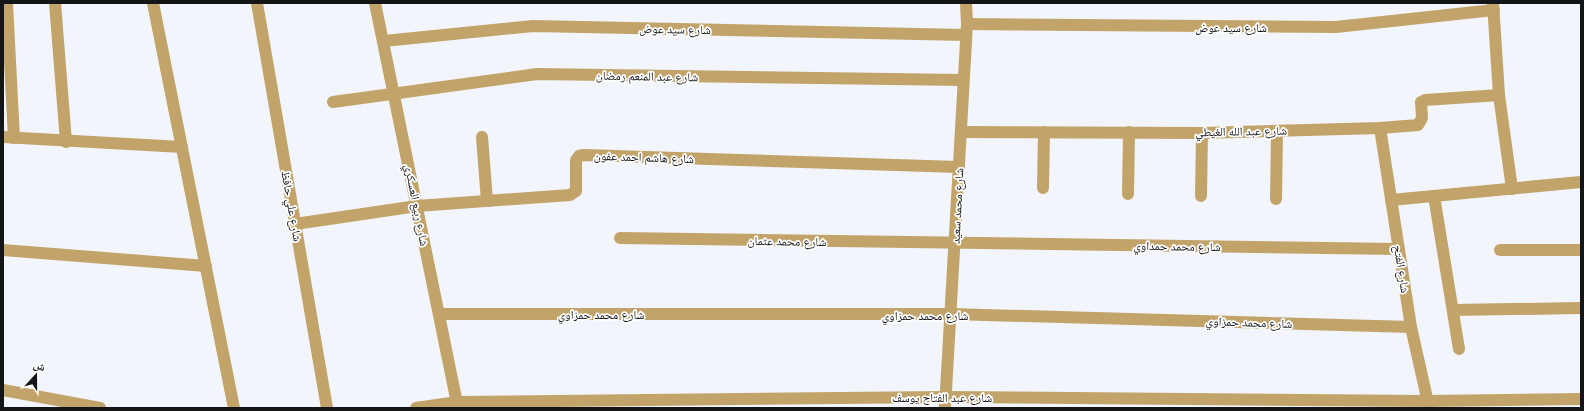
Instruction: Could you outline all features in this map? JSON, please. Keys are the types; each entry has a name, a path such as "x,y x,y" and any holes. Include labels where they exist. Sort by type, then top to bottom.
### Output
{"street":[{"path":"7,3 8,137 66,142 182,147"},
{"path":"55,3 66,142"},
{"path":"153,3 234,408"},
{"name":"شارع علي حافظ","path":"257,3 327,408"},
{"name":"شارع ربيع العسكري","path":"375,3 458,405"},
{"name":"شارع محمد سعيد","path":"944,402 955,243 966,30 966,3"},
{"path":"1494,6 1499,95 1512,189"},
{"name":"شارع سيد عوض","path":"384,41 533,26 966,30 1336,27 1494,6"},
{"name":"شارع عبد المنعم رمضان","path":"333,102 537,74 963,80"},
{"name":"شارع عبد الله الغيطي","path":"961,132 1202,132 1380,128 1418,125 1422,118 1420,105 1422,100 1499,95"},
{"name":"شارع الفتح","path":"1380,128 1411,327 1428,404"},
{"path":"1276,199 1277,131"},
{"path":"1043,188 1044,132"},
{"path":"1128,194 1129,132"},
{"path":"1201,196 1202,132"},
{"path":"482,137 487,201"},
{"name":"شارع هاشم احمد عفون","path":"295,224 417,206 574,194 577,188 576,160 579,156 584,155 959,168"},
{"path":"1391,200 1581,182"},
{"path":"1434,196 1460,349"},
{"name":"شارع محمد عثمان","path":"620,238 955,243"},
{"name":"شارع محمد حمداوي","path":"955,243 1399,249"},
{"path":"3,250 206,266"},
{"path":"1500,250 1581,250"},
{"path":"1453,310 1581,308"},
{"name":"شارع محمد حمزاوي","path":"439,314 951,314 1411,327"},
{"path":"3,390 100,408"},
{"name":"شارع عبد الفتاح يوسف","path":"416,408 458,405 944,402 1428,404 1581,399"}]}
